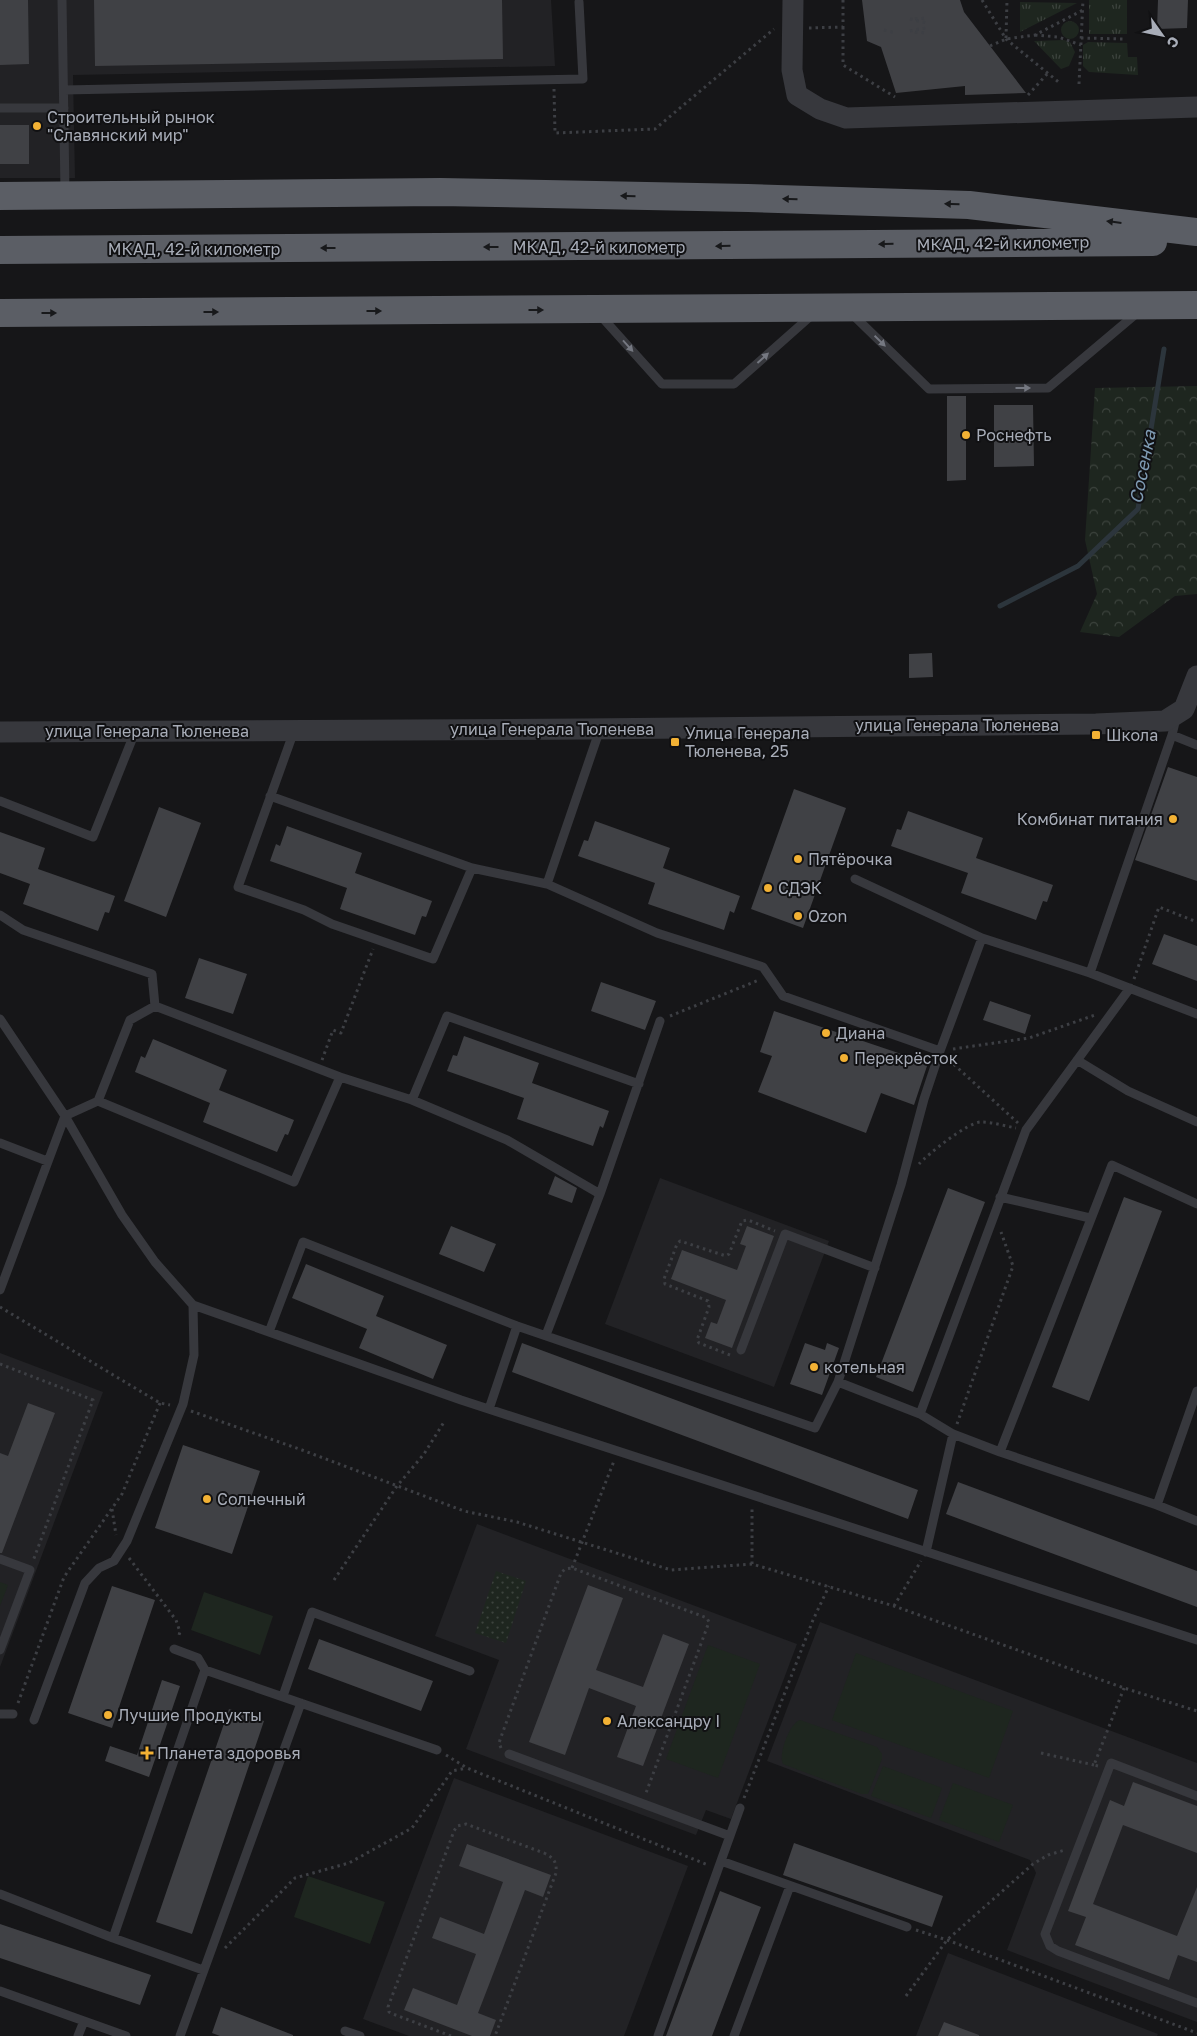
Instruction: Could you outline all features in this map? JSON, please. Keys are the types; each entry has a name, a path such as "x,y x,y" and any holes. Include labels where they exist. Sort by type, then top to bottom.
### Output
{"highway":[{"path":"0,196 440,192 748,198 969,205 1197,232"},
{"name":"МКАД, 42-й километр","path":"0,250 1197,241"},
{"path":"0,314 1197,305"}],"street":[{"path":"793,0 792,70 797,95 820,109 846,118 1197,107"},
{"path":"1174,725 1184,708 1197,676"},
{"name":"улица Генерала Тюленева","path":"0,732 600,729 1096,724 1165,721 1174,725"}],"lane":[{"path":"62,0 65,195"},
{"path":"64,90 582,79 579,2"},
{"path":"0,108 64,108"},
{"path":"595,310 662,384 734,384 832,307 929,389 1048,388 1145,306"},
{"path":"1090,973 1174,725 1197,745"},
{"path":"548,884 600,729"},
{"path":"294,730 238,887 304,910 332,924 433,959 472,868"},
{"path":"0,801 93,837 135,732"},
{"path":"270,796 472,868 548,884 657,933 763,967 783,996 940,1052"},
{"path":"855,879 982,938 1090,973 1197,1014"},
{"path":"0,915 23,930 152,974 156,1006"},
{"path":"269,1332 303,1242 518,1326 815,1428 838,1382 902,1185 924,1099 982,938"},
{"path":"920,1414 1026,1130 1130,988"},
{"path":"0,1290 65,1116 98,1101 130,1020 156,1006 340,1077 412,1100 507,1140 600,1194"},
{"path":"412,1100 447,1016 639,1084"},
{"path":"0,1019 65,1116 122,1215 155,1262 193,1305 489,1409 1197,1640"},
{"path":"546,1335 600,1194 660,1021"},
{"path":"1077,1060 1128,1091 1197,1122"},
{"path":"98,1101 294,1182 340,1077"},
{"path":"0,1143 47,1161"},
{"path":"1000,1452 1112,1165 1197,1204"},
{"path":"1000,1196 1090,1218"},
{"path":"741,1350 785,1234 875,1268"},
{"path":"34,1720 85,1583 99,1568 114,1561 126,1541 181,1408 194,1355 193,1305"},
{"path":"489,1409 518,1326"},
{"path":"838,1382 920,1414 953,1434 1000,1452 1157,1504 1197,1521"},
{"path":"1157,1504 1197,1391"},
{"path":"926,1552 953,1434"},
{"path":"0,1559 30,1570 0,1650"},
{"path":"282,1696 312,1612 470,1671"},
{"path":"174,1650 198,1658 205,1670 437,1750"},
{"path":"113,1938 205,1670"},
{"path":"180,2036 301,1703"},
{"path":"0,1714 14,1714"},
{"path":"509,1754 730,1836"},
{"path":"1197,1796 1111,1764 1045,1934 1050,1946 1058,1951 1197,2003"},
{"path":"658,2036 740,1808"},
{"path":"719,1865 790,1886 906,1927"},
{"path":"734,2036 790,1886"},
{"path":"0,1894 113,1938 204,1970"},
{"path":"0,1991 126,2036"},
{"path":"78,2036 84,2021"},
{"path":"345,2031 360,2036"}],"path":[{"path":"843,0 843,65 896,98"},
{"path":"982,0 1006,39 1062,84"},
{"path":"1006,39 1007,0"},
{"path":"1079,84 1083,0"},
{"path":"1035,35 1083,10"},
{"path":"926,18 910,19 926,25 910,31 926,32"},
{"path":"809,28 843,27"},
{"path":"554,80 555,133 655,128 774,29"},
{"path":"884,30 896,33"},
{"path":"990,46 1006,39 1035,35 1058,37 1081,45"},
{"path":"1081,38 1124,38"},
{"path":"1019,96 1028,96 1048,73"},
{"path":"1130,988 1159,907 1197,922"},
{"path":"319,1069 333,1030 341,1033 377,940"},
{"path":"660,1021 760,980"},
{"path":"940,1052 1029,1038 1115,1009"},
{"path":"940,1052 1026,1130"},
{"path":"902,1185 926,1156 955,1135 979,1122 1026,1130"},
{"path":"953,1434 1013,1266 994,1213"},
{"path":"741,1350 736,1356 732,1356 698,1342 697,1339 710,1304 705,1299 664,1283 674,1252 678,1242 682,1240 728,1256 740,1224 745,1220 785,1234"},
{"path":"0,1307 160,1403 181,1408 302,1450 464,1511 517,1522 670,1570 752,1564 894,1606 1124,1688 1197,1711"},
{"path":"0,1364 93,1400 30,1570"},
{"path":"14,1714 64,1577 122,1494 160,1403"},
{"path":"334,1580 398,1486 424,1454 444,1422"},
{"path":"572,1568 618,1450"},
{"path":"752,1494 752,1564"},
{"path":"112,1508 117,1547 128,1555 176,1620 180,1632 174,1650"},
{"path":"894,1606 926,1552"},
{"path":"509,1754 502,1750 499,1744 501,1738 561,1573 564,1569 572,1568 702,1616 709,1622 642,1803"},
{"path":"740,1808 813,1620 829,1586"},
{"path":"1094,1765 1124,1688"},
{"path":"437,1750 467,1768 719,1865"},
{"path":"1041,1753 1109,1769"},
{"path":"204,1970 295,1878 349,1863 412,1828 452,1771 467,1768"},
{"path":"451,2036 393,2014 389,2012 388,2007 454,1831 457,1826 466,1824 544,1853 552,1857 557,1865 556,1873 494,2036"},
{"path":"906,1996 947,1940 1033,1864 1048,1855 1079,1846"},
{"path":"906,1927 947,1940 1197,2034"}],"shaded area":[{"name":"Строительный рынок \"Славянский мир\"","path":"0,0 551,0 555,66 73,75 75,178 0,178"},
{"path":"660,1178 829,1241 774,1387 605,1324"},
{"path":"0,1353 103,1392 0,1667"},
{"path":"477,1524 797,1644 731,1819 706,1810 696,1835 466,1749 499,1660 435,1636"},
{"path":"820,1622 1197,1763 1197,2022 1007,1950 1036,1873 1030,1860 767,1761"},
{"path":"454,1778 688,1866 624,2036 409,2036 363,2019"},
{"path":"948,1953 1158,2034 1157,2036 916,2036"}],"green space":[{"path":"1089,0 1127,0 1127,34 1089,34"},
{"path":"1020,2 1077,3 1020,32"},
{"path":"1066,21 1074,21 1079,26 1077,37 1066,39 1061,34 1061,26"},
{"path":"1064,40 1070,42 1075,52 1069,66 1061,69 1034,41"},
{"path":"1088,42 1127,43 1128,57 1137,57 1138,75 1089,72 1083,66 1083,45"},
{"path":"1197,386 1197,594 1175,596 1119,637 1080,632 1097,594 1085,540 1095,388"},
{"path":"496,1571 526,1581 506,1643 475,1633"},
{"path":"0,1582 8,1585 0,1606"},
{"path":"204,1592 273,1616 260,1655 191,1630"},
{"path":"708,1645 760,1664 718,1778 666,1759"},
{"path":"856,1653 1013,1711 989,1778 832,1720"},
{"path":"800,1720 877,1747 882,1754 882,1759 868,1794 862,1794 783,1764 782,1753 786,1739 792,1727"},
{"path":"883,1766 942,1788 931,1818 871,1796"},
{"path":"953,1783 1013,1805 999,1842 939,1820"},
{"path":"308,1876 385,1902 370,1944 294,1917"}],"building":[{"path":"0,0 28,0 29,64 0,65"},
{"path":"94,0 502,0 503,59 95,66"},
{"path":"862,0 960,0 964,12 1026,93 965,95 965,86 896,93 881,47 867,41"},
{"path":"1158,0 1188,0 1187,28 1157,29"},
{"path":"0,125 29,125 29,164 0,164"},
{"path":"947,396 966,396 966,480 947,481"},
{"path":"994,405 1033,405 1034,466 994,467"},
{"path":"932,653 933,677 909,678 909,654"},
{"name":"Комбинат питания","path":"1168,767 1197,777 1197,881 1135,860"},
{"name":"Пятёрочка","path":"794,789 846,808 803,928 751,909"},
{"path":"159,807 201,823 166,917 124,901"},
{"path":"908,811 983,838 976,858 1053,885 1047,902 1043,901 1036,920 961,893 968,873 891,846 897,829 901,830"},
{"path":"595,821 670,848 663,868 740,896 734,913 730,911 724,930 648,904 655,883 578,856 584,840 588,841"},
{"path":"287,826 362,853 355,873 432,901 426,917 422,916 415,935 340,909 347,888 270,861 276,844 280,846"},
{"path":"0,832 45,848 38,869 115,896 109,913 105,912 98,931 23,904 30,884 0,873"},
{"path":"1164,934 1197,946 1197,981 1152,964"},
{"path":"199,958 247,974 233,1014 185,998"},
{"path":"601,982 656,1001 645,1030 591,1011"},
{"path":"990,1001 1031,1015 1025,1034 983,1020"},
{"name":"Перекрёсток","path":"774,1011 928,1063 914,1105 881,1093 866,1133 758,1092 772,1056 760,1052"},
{"path":"464,1036 539,1063 532,1083 609,1111 603,1128 600,1126 593,1146 517,1119 524,1098 447,1071 453,1055 457,1056"},
{"path":"153,1039 227,1070 219,1090 294,1120 288,1135 285,1134 277,1152 203,1122 210,1103 135,1072 141,1056 145,1058"},
{"path":"555,1176 577,1188 572,1203 548,1194"},
{"path":"948,1188 985,1202 913,1392 876,1377"},
{"path":"1124,1197 1162,1211 1089,1401 1052,1387"},
{"path":"451,1226 496,1244 484,1272 439,1254"},
{"path":"747,1226 774,1236 732,1348 705,1338 711,1322 717,1324 726,1300 671,1279 682,1250 737,1270 746,1246 740,1244"},
{"path":"306,1264 384,1296 376,1316 447,1345 433,1379 359,1348 367,1329 292,1298"},
{"path":"522,1343 918,1490 908,1519 512,1372"},
{"name":"котельная","path":"805,1343 825,1350 827,1343 839,1348 822,1395 790,1384"},
{"path":"28,1403 55,1413 2,1553 0,1553 0,1453 8,1456"},
{"name":"Солнечный","path":"183,1445 260,1471 232,1554 155,1528"},
{"path":"958,1482 1197,1571 1197,1607 946,1514"},
{"path":"588,1585 623,1598 596,1670 643,1687 663,1634 689,1644 643,1766 617,1757 636,1706 589,1688 565,1755 529,1742"},
{"path":"112,1586 155,1600 112,1728 68,1713"},
{"path":"319,1639 433,1681 421,1711 308,1669"},
{"path":"162,1680 180,1686 149,1777 105,1761 110,1746 137,1755"},
{"path":"229,1709 264,1721 192,1934 156,1922"},
{"path":"1133,1782 1197,1806 1197,1853 1123,1825 1093,1904 1177,1936 1197,1887 1197,1962 1178,1955 1169,1980 1075,1945 1086,1917 1068,1911 1110,1800 1124,1806"},
{"path":"794,1843 943,1896 932,1927 783,1875"},
{"path":"467,1844 551,1875 543,1897 525,1890 478,2013 496,2020 490,2036 472,2036 404,2010 413,1988 457,2005 476,1954 432,1938 440,1917 484,1934 503,1882 459,1866"},
{"path":"720,1891 761,1907 712,2036 666,2036"},
{"path":"0,1924 151,1975 140,2005 0,1958"},
{"path":"221,2007 293,2036 220,2036 212,2033"},
{"path":"944,2022 979,2035 979,2036 938,2036"}],"waterway":[{"name":"Сосенка","path":"1000,606 1078,566 1138,509 1164,349"}],"place":[{"name":"Строительный рынок \"Славянский мир\"","path":"37,126"},
{"name":"Роснефть","path":"966,435"},
{"name":"Школа","path":"1096,735"},
{"name":"Улица Генерала Тюленева, 25","path":"675,742"},
{"name":"Комбинат питания","path":"1173,819"},
{"name":"Пятёрочка","path":"798,859"},
{"name":"СДЭК","path":"768,888"},
{"name":"Ozon","path":"798,916"},
{"name":"Диана","path":"826,1033"},
{"name":"Перекрёсток","path":"844,1058"},
{"name":"котельная","path":"814,1367"},
{"name":"Солнечный","path":"207,1499"},
{"name":"Лучшие Продукты","path":"108,1715"},
{"name":"Александру I","path":"607,1721"},
{"name":"Планета здоровья","path":"147,1753"}]}
